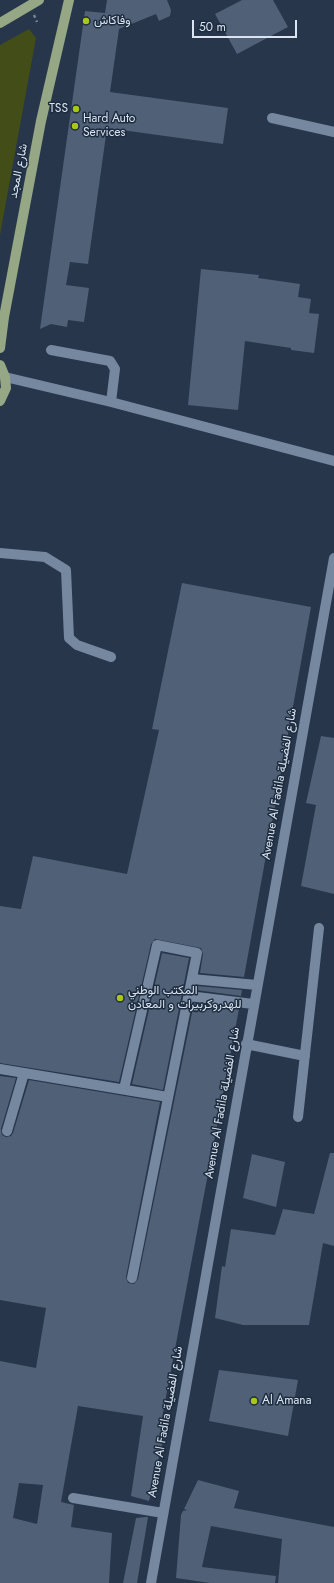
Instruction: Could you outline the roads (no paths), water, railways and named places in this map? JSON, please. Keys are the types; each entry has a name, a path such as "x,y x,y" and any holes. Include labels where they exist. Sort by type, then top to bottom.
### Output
{"main road":[{"path":"0,23 39,0"},
{"name":"شارع المجد","path":"0,348 4,317 41,121 69,0"},
{"path":"0,365 5,377 6,388 0,401"}],"street":[{"path":"272,118 334,132"},
{"path":"51,350 110,362 115,369 111,402"},
{"path":"5,377 111,402 334,461"},
{"path":"0,552 45,557 66,570 69,638 77,645 111,657"},
{"name":"Avenue Al Fadila شارع الفضيلة","path":"151,1583 253,1004 334,558"},
{"path":"298,1117 319,928"},
{"path":"124,1089 157,945 197,953 132,1278"},
{"path":"192,979 257,985"},
{"path":"189,996 253,1004"},
{"path":"246,1044 305,1056"},
{"path":"0,1069 168,1097"},
{"path":"8,1131 24,1073"},
{"path":"73,1498 163,1513"}],"place":[{"name":"وفاكاش","path":"86,21"},
{"name":"TSS","path":"76,109"},
{"name":"Hard Auto Services","path":"75,126"},
{"name":"المكتب الوطني للهدروكربيرات و المعادن","path":"120,998"},
{"name":"Al Amana","path":"254,1401"}]}
